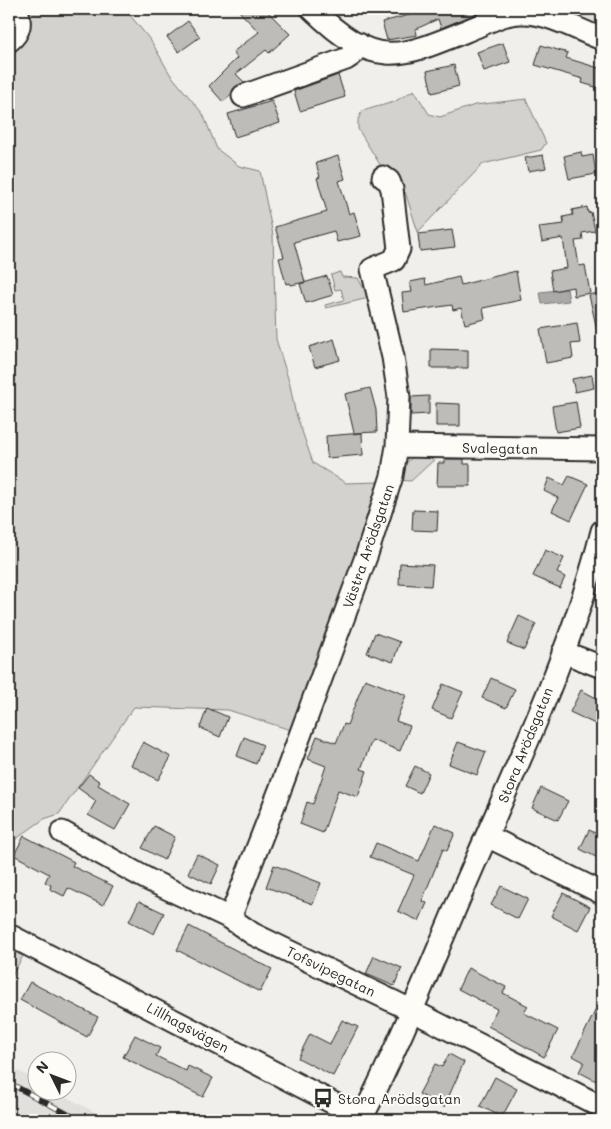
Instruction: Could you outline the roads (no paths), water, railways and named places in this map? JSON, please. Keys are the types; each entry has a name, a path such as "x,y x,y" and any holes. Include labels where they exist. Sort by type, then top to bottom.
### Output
{"street":[{"path":"9,41 18,33 20,26 17,9"},
{"path":"312,9 323,20 359,44 380,54 396,55 414,52 499,18 522,12 542,16 602,39"},
{"path":"243,96 346,59 352,56 359,44"},
{"name":"Västra Arödsgatan","path":"230,918 281,787 367,554 392,476 397,446 398,397 393,357 372,269 394,260 399,249 392,188 383,177"},
{"name":"Svalegatan","path":"397,446 602,449"},
{"name":"Stora Arödsgatan","path":"364,1119 413,1011 563,652 593,569 602,531"},
{"path":"563,652 602,667"},
{"name":"Tofsvipegatan","path":"62,832 147,879 230,918 253,934 413,1011 602,1108"},
{"path":"487,836 602,893"},
{"name":"Lillhagsvägen","path":"9,935 364,1119"}],"railway":[{"path":"9,1083 79,1120"}],"place":[{"name":"Stora Arödsgatan","path":"323,1098"}]}
